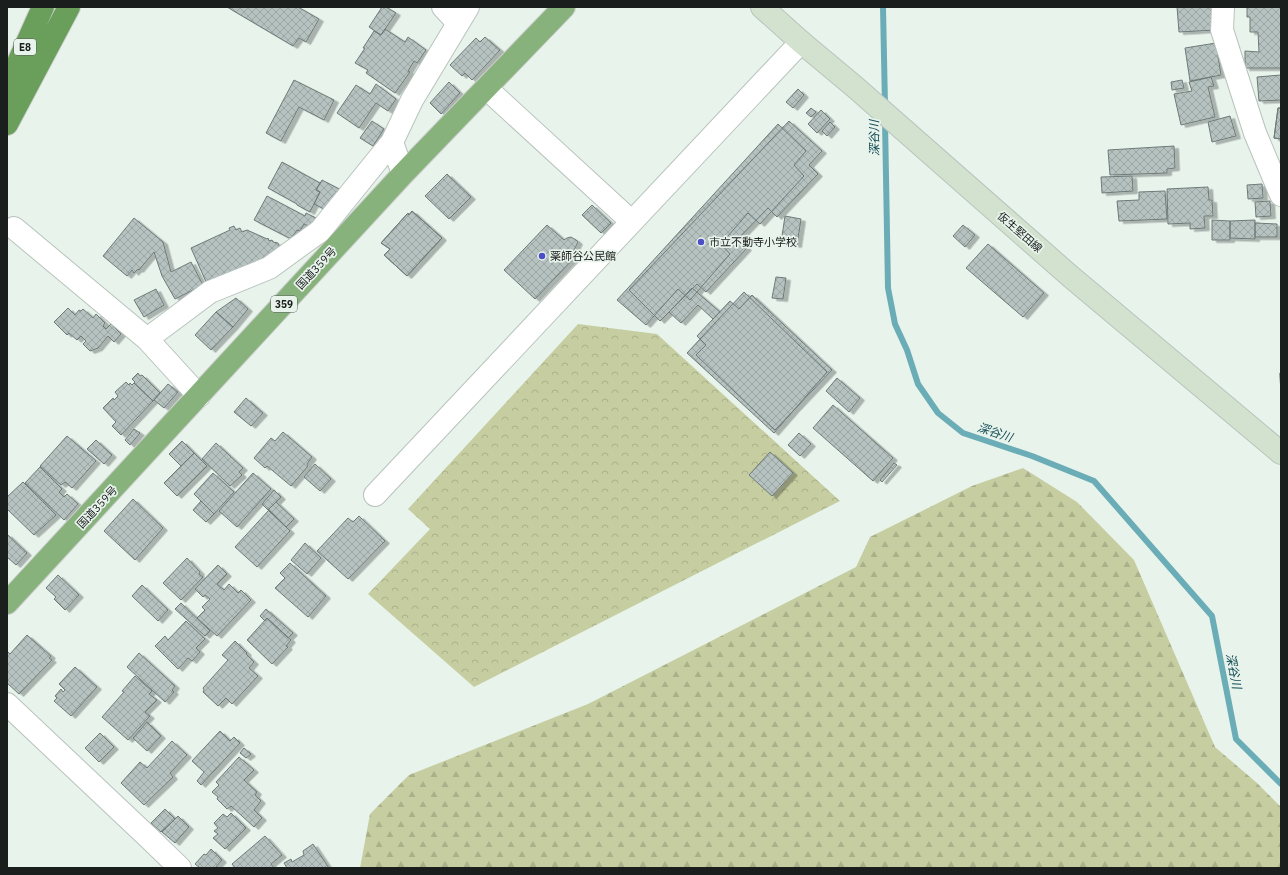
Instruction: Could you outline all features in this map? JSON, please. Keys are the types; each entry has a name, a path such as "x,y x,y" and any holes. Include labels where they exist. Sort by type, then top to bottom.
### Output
{"highway":[{"name":"E8","path":"7,87 43,7"},
{"path":"7,124 69,7"},
{"name":"国道359号","path":"7,603 403,174 564,7"}],"main road":[{"name":"仮生堅田線","path":"762,7 1070,276 1281,453"}],"street":[{"path":"147,339 210,292 269,268 320,232 392,142 412,100 463,15 443,7"},
{"path":"1223,7 1222,30 1255,133 1281,195"},
{"path":"375,495 631,221 801,42"},
{"path":"486,88 631,221"},
{"path":"392,142 403,174"},
{"path":"14,228 147,339 199,396"},
{"path":"7,704 180,868"}],"green space":[{"path":"578,324 657,334 840,501 474,687 368,594 430,529 408,509"},
{"path":"1023,468 1077,502 1134,560 1215,747 1257,783 1281,807 1281,868 360,868 370,814 409,775 588,704 856,567 870,537 972,486"}],"building":[{"path":"227,7 298,7 319,19 306,42 299,38 293,46"},
{"path":"382,7 386,7 396,13 381,35 369,27"},
{"path":"1177,7 1214,7 1215,30 1179,32"},
{"path":"1247,7 1281,7 1281,68 1245,68 1245,51 1259,52 1258,32 1250,32 1250,17 1247,17"},
{"path":"385,29 405,42 408,37 426,50 417,63 414,61 408,71 410,72 395,93 366,73 368,70 355,63 374,31 381,35"},
{"path":"485,37 500,50 472,80 465,73 462,76 450,65 476,38 480,42"},
{"path":"1216,43 1221,75 1190,81 1185,48"},
{"path":"1281,75 1281,100 1259,101 1257,77"},
{"path":"1211,77 1214,86 1208,87 1215,117 1181,125 1174,94 1192,91 1189,82"},
{"path":"294,80 334,100 324,120 299,107 281,141 266,133"},
{"path":"1182,80 1184,88 1172,90 1171,82"},
{"path":"449,82 460,93 441,114 430,103"},
{"path":"376,84 396,99 388,111 376,103 359,128 337,113 356,85 370,94"},
{"path":"798,89 804,95 793,108 786,102"},
{"path":"811,108 816,112 811,117 806,113"},
{"path":"1278,108 1281,108 1281,139 1274,138"},
{"path":"1278,108 1281,108 1281,139 1274,138"},
{"path":"821,110 830,119 817,133 808,124"},
{"path":"1230,116 1236,136 1212,142 1208,122"},
{"path":"372,121 384,129 373,146 360,138"},
{"path":"789,121 822,151 809,165 818,174 777,217 768,208 737,240 747,248 706,292 697,284 660,321 629,290"},
{"path":"830,122 835,127 827,136 822,131"},
{"path":"778,124 806,151 794,165 804,176 760,224 748,213 721,244 730,254 690,300 678,289 646,325 617,300"},
{"path":"1174,146 1175,168 1167,169 1167,173 1110,175 1108,150"},
{"path":"282,162 320,183 316,190 320,192 310,212 268,188"},
{"path":"447,174 471,197 449,219 425,196"},
{"path":"1132,176 1133,191 1102,193 1101,177"},
{"path":"322,180 343,191 328,211 314,204 320,192 316,190"},
{"path":"1262,184 1263,198 1248,199 1247,185"},
{"path":"1208,187 1209,200 1212,200 1213,216 1204,216 1205,228 1190,229 1190,223 1168,224 1167,189"},
{"path":"1165,191 1167,219 1119,221 1117,201 1139,200 1139,192"},
{"path":"267,196 305,216 306,213 318,219 313,228 304,224 300,231 297,230 291,239 254,220"},
{"path":"1270,201 1271,216 1256,217 1255,202"},
{"path":"592,205 611,223 601,233 582,215"},
{"path":"412,211 442,238 407,276 384,255 390,249 381,243 408,213 409,215"},
{"path":"412,211 442,238 407,276 384,255 390,249 381,243 408,213 409,215"},
{"path":"785,216 801,219 797,245 781,243"},
{"path":"134,218 163,242 171,272 191,262 203,285 175,299 162,276 154,252 139,270 138,269 134,273 132,270 127,276 103,256"},
{"path":"1212,220 1230,221 1230,240 1212,240"},
{"path":"1255,220 1255,239 1230,238 1230,221"},
{"path":"1255,223 1277,224 1277,237 1255,237"},
{"path":"547,225 564,240 571,237 576,240 578,242 574,250 578,254 535,299 504,270"},
{"path":"963,225 975,235 965,247 953,236"},
{"path":"234,226 236,230 240,228 242,232 247,230 267,239 268,238 269,241 272,240 273,242 278,243 282,252 207,284 191,248 230,230 229,228"},
{"path":"988,244 1044,293 1023,317 966,268"},
{"path":"776,277 786,278 783,299 772,298"},
{"path":"692,288 720,312 713,319 698,305 681,323 669,312"},
{"path":"156,289 164,305 144,317 134,300"},
{"path":"744,292 827,372 774,433 687,353"},
{"path":"752,295 832,370 775,430 696,355 706,345 697,336 730,301 739,309"},
{"path":"236,298 248,309 233,327 216,312"},
{"path":"68,308 75,315 79,310 81,311 83,309 93,318 96,314 105,323 103,326 106,329 111,324 121,334 114,342 108,336 98,348 90,351 83,344 86,341 81,336 77,340 69,333 67,335 54,322"},
{"path":"216,312 233,327 211,350 195,335"},
{"path":"138,373 140,376 142,375 160,393 153,401 134,383 135,382 132,379"},
{"path":"1280,373 1281,373 1281,396"},
{"path":"1280,373 1281,373 1281,396"},
{"path":"837,378 860,398 849,412 826,391"},
{"path":"126,382 129,385 130,383 132,385 134,383 153,401 121,435 112,426 116,422 103,408 113,398 114,400 118,396 115,392"},
{"path":"168,384 178,392 164,408 154,400"},
{"path":"246,398 263,413 251,426 234,412"},
{"path":"833,405 893,458 873,481 813,428"},
{"path":"134,429 140,433 130,445 125,440"},
{"path":"283,432 312,457 307,464 308,466 291,486 267,466 265,468 254,458 271,438 275,441"},
{"path":"799,433 811,444 800,456 788,445"},
{"path":"67,436 96,461 72,488 65,482 61,485 40,466"},
{"path":"96,440 112,455 104,464 87,449"},
{"path":"182,441 194,453 181,466 169,454"},
{"path":"216,443 243,468 239,472 242,475 230,486 202,459"},
{"path":"770,452 793,473 772,496 749,475"},
{"path":"194,453 207,466 177,496 164,483"},
{"path":"894,463 897,465 882,482 880,480"},
{"path":"315,464 331,479 320,491 304,477"},
{"path":"40,467 62,489 59,492 64,497 67,494 78,504 64,520 25,483"},
{"path":"213,473 234,492 214,514 194,494"},
{"path":"253,473 271,489 237,527 219,511"},
{"path":"23,482 56,515 34,535 7,509 7,497"},
{"path":"274,490 281,497 268,510 262,504"},
{"path":"133,499 163,528 135,560 104,531"},
{"path":"201,501 214,514 206,522 193,510"},
{"path":"276,502 294,519 286,527 268,510"},
{"path":"269,510 290,531 257,567 235,547"},
{"path":"359,516 385,541 348,579 317,551 348,518 353,522"},
{"path":"7,534 27,553 16,565 7,557"},
{"path":"305,543 321,558 307,574 291,560"},
{"path":"187,558 203,577 181,600 163,583"},
{"path":"290,563 326,596 308,617 275,588 285,578 280,573"},
{"path":"218,565 227,574 217,584 224,590 229,584 238,593 241,590 251,600 217,636 197,618 205,610 202,607 210,599 205,595 203,597 195,589"},
{"path":"58,575 79,595 65,610 54,599 56,597 46,588"},
{"path":"142,585 168,610 158,621 132,596"},
{"path":"181,603 210,631 205,636 175,609"},
{"path":"266,609 293,633 288,638 267,618 265,621 260,616"},
{"path":"267,618 291,640 286,646 288,647 272,664 247,640"},
{"path":"186,621 205,639 196,648 200,652 192,661 188,658 178,669 155,646 165,636 168,640"},
{"path":"27,635 51,656 49,658 52,660 19,694 7,683 7,651 10,654"},
{"path":"235,641 254,662 249,668 258,676 232,704 226,698 218,706 203,692 203,688 228,660 222,655"},
{"path":"139,653 175,686 172,690 174,692 165,702 127,667"},
{"path":"75,667 97,687 71,716 54,701 57,698 55,696 61,689 63,692 65,690 59,684"},
{"path":"135,676 152,691 149,694 157,700 145,712 150,716 128,740 102,717 124,692 122,691"},
{"path":"147,722 161,736 147,751 133,738"},
{"path":"220,731 230,741 234,737 240,743 201,785 197,781 204,772 192,761"},
{"path":"100,733 114,747 99,762 85,748"},
{"path":"172,741 187,755 170,773 173,777 144,805 121,783 140,762 147,768"},
{"path":"244,748 251,754 246,758 240,753"},
{"path":"239,757 254,770 244,780 257,792 255,795 261,801 254,810 262,818 254,827 231,806 227,809 212,792 219,785 216,782"},
{"path":"165,809 175,819 161,832 151,823"},
{"path":"231,813 246,828 225,849 213,838 218,834 214,831 218,828 214,823 223,814 227,817"},
{"path":"178,816 189,827 175,843 162,832"},
{"path":"265,836 282,855 271,864 274,868 235,868 232,864"},
{"path":"313,844 329,868 287,868 284,863 291,859 292,862 304,855 303,851"},
{"path":"211,849 222,860 215,868 200,868 195,864"}],"waterway":[{"name":"深谷川","path":"883,7 885,106"},
{"name":"深谷川","path":"885,121 888,288 895,324 907,350 918,384 938,413 963,433 1032,456 1094,481 1212,616 1236,739 1281,784"}],"place":[{"name":"市立不動寺小学校","path":"701,242"},
{"name":"薬師谷公民館","path":"542,256"}]}
